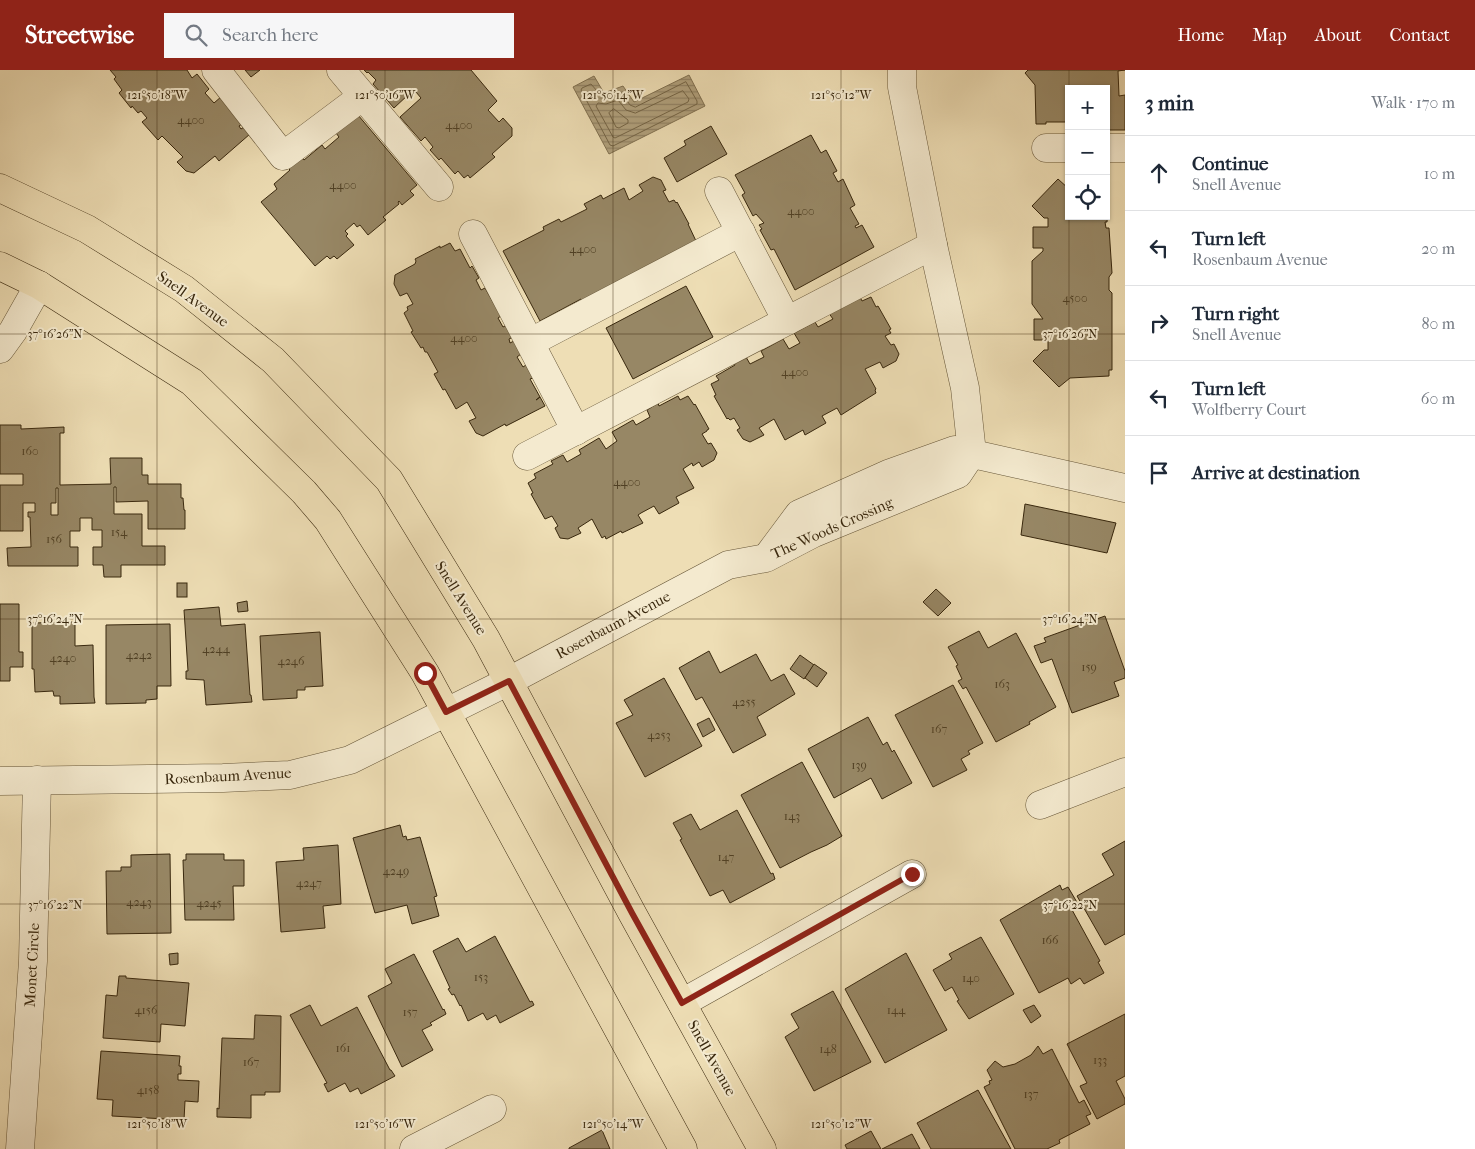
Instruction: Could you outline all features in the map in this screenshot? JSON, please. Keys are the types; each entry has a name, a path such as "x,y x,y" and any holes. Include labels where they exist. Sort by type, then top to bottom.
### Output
{"main road":[{"name":"Snell Avenue","path":"0,188 86,229 184,289 273,360 388,480 486,639 632,913 762,1149"},
{"path":"0,266 38,285 192,382 304,492 328,520 425,673 683,1149"}],"street":[{"path":"216,70 283,156 363,96"},
{"path":"341,70 439,187"},
{"path":"902,70 902,87 933,245 966,388 972,453 1125,488"},
{"path":"1110,148 1125,148"},
{"path":"719,191 787,321"},
{"path":"530,342 741,232"},
{"path":"474,234 576,431"},
{"path":"527,456 933,245"},
{"path":"0,349 13,331 38,285"},
{"name":"The Woods Crossing","path":"955,450 972,453 958,474 814,533 766,558 799,514 874,480 955,450"},
{"path":"874,480 885,505"},
{"name":"Rosenbaum Avenue","path":"0,781 223,778 290,775 350,760 509,681 728,565 766,558"},
{"path":"1040,805 1125,772"},
{"name":"Monet Circle","path":"20,1149 33,961 37,780"},
{"path":"682,1003 912,874"},
{"path":"414,1149 492,1109"}],"water":[{"path":"689,75 705,106 609,154 573,87 594,76 604,93 623,86 634,102"}],"building":[{"path":"110,70 187,70 192,78 197,74 209,89 205,93 214,103 222,96 242,124 239,126 241,129 244,127 250,134 219,161 215,156 194,173 186,171 177,162 183,157 162,136 158,140 142,122 147,118 141,111 138,113 132,106 131,108 119,93 122,90 114,79 116,77"},
{"path":"245,70 260,70 251,77"},
{"path":"364,70 471,70 497,101 488,110 499,122 503,118 512,128 512,136 492,154 495,157 470,178 468,175 464,178 458,171 455,174 441,158 439,160 430,150 433,147 425,137 421,141 400,117 421,98 416,92 411,96 409,94 394,108 373,84 376,80"},
{"path":"1028,70 1125,70 1118,71 1119,96 1125,95 1125,130 1110,130 1110,85 1065,85 1065,122 1036,124 1035,85 1025,73"},
{"path":"358,115 417,185 410,191 414,195 402,205 399,201 399,204 383,217 386,220 368,235 360,225 357,227 354,223 345,231 348,234 346,236 354,245 337,259 334,256 330,259 327,256 315,266 261,202 277,189 274,184 290,170 288,168 302,157 304,160 322,145 325,149 339,137 336,133"},
{"path":"711,126 727,154 677,182 664,158 686,145 684,141"},
{"path":"811,135 821,153 826,150 837,171 833,173 838,182 843,179 855,205 850,208 859,224 855,226 856,228 862,225 874,247 795,290 774,249 771,250 760,230 762,229 759,225 764,223 756,214 753,216 742,195 745,193 735,175"},
{"path":"653,177 661,180 666,190 663,191 669,202 674,200 677,202 696,241 645,267 585,305 581,299 540,321 503,251 544,230 543,227 559,219 561,222 587,209 584,204 601,195 603,199 624,188 629,200 643,191 639,185"},
{"path":"1058,179 1065,185 1065,220 1107,220 1105,222 1106,228 1109,228 1112,273 1109,277 1109,290 1112,293 1112,370 1109,370 1109,376 1070,378 1059,387 1033,361 1044,350 1048,350 1048,340 1034,340 1034,319 1043,319 1032,304 1032,261 1043,251 1043,248 1033,248 1033,227 1048,227 1048,218 1044,218 1032,206"},
{"path":"450,243 455,251 460,249 470,268 472,266 479,278 476,280 481,290 485,288 501,316 498,318 503,327 507,325 513,337 509,339 510,343 514,341 521,354 517,357 523,367 526,365 533,378 530,379 545,406 483,436 476,433 469,421 476,418 467,402 456,409 445,389 443,390 434,374 438,372 427,352 425,352 423,347 421,348 411,332 413,331 404,313 408,310 407,307 413,304 407,293 400,296 394,284 395,275 415,264 415,259"},
{"path":"686,286 713,337 633,379 606,328"},
{"path":"860,297 862,301 871,297 876,307 878,306 891,329 889,330 891,333 885,336 891,345 894,344 899,354 896,361 883,368 880,362 865,369 876,389 876,393 841,415 837,408 822,416 826,423 805,435 803,430 785,440 774,419 759,428 764,435 750,442 743,439 737,430 740,428 734,418 727,419 714,396 716,395 711,384 719,380 716,376 746,357 750,364 764,357 761,351 783,339 789,349 800,343 794,333 815,322 818,327 833,319 828,312"},
{"path":"678,396 680,400 688,396 695,404 709,429 702,434 717,453 714,460 702,467 699,462 693,466 692,463 683,469 694,488 676,497 679,503 659,514 654,506 638,515 643,523 606,539 605,536 602,538 592,519 578,528 581,533 568,539 560,538 555,528 558,526 552,516 545,519 531,494 533,493 528,483 536,478 534,474 553,464 551,461 563,455 567,462 581,454 579,450 599,438 606,449 617,441 612,432 633,420 636,425 650,417 647,410 658,403 659,406"},
{"path":"0,425 21,425 21,429 64,427 64,433 60,433 60,485 111,484 110,458 142,458 142,475 148,475 148,484 181,484 181,498 183,498 185,510 185,529 148,529 148,501 116,502 116,487 114,487 114,514 142,514 142,546 165,546 165,565 121,565 121,577 104,577 103,565 93,565 93,547 102,547 102,530 92,530 92,518 80,518 80,531 70,531 70,547 78,547 78,566 8,566 7,548 31,547 30,517 28,517 28,512 35,512 35,503 23,503 23,531 0,531 0,485 23,485 23,474 0,474","holes":["56,488 58,488 58,515 51,515 51,503 56,503"]},
{"path":"1025,504 1116,523 1107,553 1021,535"},
{"path":"177,583 187,583 187,597 177,597"},
{"path":"936,589 951,603 938,616 923,602"},
{"path":"247,601 248,611 238,612 237,603"},
{"path":"0,604 19,604 19,652 23,652 23,667 10,667 10,681 0,681"},
{"path":"219,607 221,626 245,624 252,702 206,705 204,680 186,679 186,671 188,671 184,610"},
{"path":"1105,616 1125,671 1125,678 1114,682 1119,696 1072,713 1052,659 1041,663 1034,646 1046,642 1044,638"},
{"path":"75,622 75,646 93,645 95,703 60,704 60,696 54,696 53,691 35,692 34,669 32,669 32,623"},
{"path":"170,624 171,686 157,686 157,699 146,700 146,703 106,704 106,625"},
{"path":"979,631 988,648 1016,633 1056,707 1029,722 1030,724 996,742 966,687 963,689 958,681 962,679 956,666 958,665 948,647"},
{"path":"320,632 323,686 305,687 305,690 297,690 297,698 263,700 260,636"},
{"path":"709,651 720,673 756,654 771,681 784,674 795,694 757,717 766,735 733,753 702,697 696,700 679,668"},
{"path":"800,655 814,665 804,679 790,669"},
{"path":"814,664 827,673 817,687 805,678"},
{"path":"664,678 702,746 645,777 616,723 633,715 624,700"},
{"path":"953,685 983,743 968,751 970,754 961,759 967,770 933,787 895,715"},
{"path":"868,717 883,745 887,742 892,752 894,750 912,783 882,799 871,778 834,798 808,749"},
{"path":"709,718 715,730 703,737 697,724"},
{"path":"802,762 842,836 780,868 741,795"},
{"path":"737,810 775,879 730,903 723,890 710,896 673,823 691,814 700,830"},
{"path":"400,825 403,837 406,836 407,840 420,837 437,896 434,897 439,916 412,924 407,905 375,913 353,838"},
{"path":"1125,841 1125,934 1105,945 1077,896 1114,875 1102,854"},
{"path":"338,845 341,904 323,906 325,928 281,932 276,862 304,860 303,848"},
{"path":"170,854 171,933 107,934 106,871 121,871 121,867 131,867 131,855"},
{"path":"186,854 224,854 224,860 244,860 244,886 233,886 234,920 185,920 183,860 186,860"},
{"path":"1060,885 1062,890 1068,887 1078,904 1071,908 1100,961 1098,962 1104,973 1084,984 1080,978 1071,984 1068,978 1039,993 1000,920"},
{"path":"495,936 530,1002 532,1001 534,1005 500,1023 496,1015 487,1020 483,1013 468,1021 461,1005 454,994 452,995 448,989 450,988 433,951 458,938 466,952"},
{"path":"981,937 1014,994 969,1019 957,1001 959,1000 952,987 945,991 933,970 952,959 949,954"},
{"path":"178,953 178,964 170,965 169,954"},
{"path":"906,953 947,1030 885,1063 845,989"},
{"path":"414,954 446,1014 422,1030 433,1050 402,1067 368,996 392,983 385,969"},
{"path":"119,976 189,983 185,1026 161,1024 160,1042 103,1038 106,995 117,996"},
{"path":"833,991 871,1062 814,1091 785,1037 799,1028 791,1014"},
{"path":"310,1005 321,1026 357,1007 395,1076 361,1094 358,1088 350,1092 345,1083 328,1092 324,1084 327,1083 290,1015"},
{"path":"1034,1005 1041,1016 1031,1023 1023,1010"},
{"path":"1125,1014 1125,1076 1116,1081 1125,1099 1125,1104 1097,1119 1080,1086 1087,1083 1067,1044"},
{"path":"255,1015 281,1016 280,1092 265,1092 265,1095 251,1095 251,1118 217,1117 222,1038 254,1039"},
{"path":"1038,1046 1043,1054 1052,1049 1079,1103 1084,1100 1091,1114 1086,1116 1090,1124 1059,1140 1060,1143 1047,1149 1015,1149 984,1087 990,1084 989,1081 992,1080 987,1070 995,1061 1003,1067 1015,1064 1031,1055"},
{"path":"101,1051 180,1056 179,1066 181,1066 181,1074 178,1074 178,1080 199,1081 198,1102 185,1101 184,1120 112,1116 113,1100 97,1099"},
{"path":"978,1090 1011,1149 931,1149 917,1123"},
{"path":"602,1130 610,1149 569,1149 569,1148"},
{"path":"871,1131 881,1149 847,1149 845,1145"},
{"path":"912,1134 920,1149 882,1149"}],"route":[{"path":"425,673 446,712 509,681 682,1003 912,874"}]}
